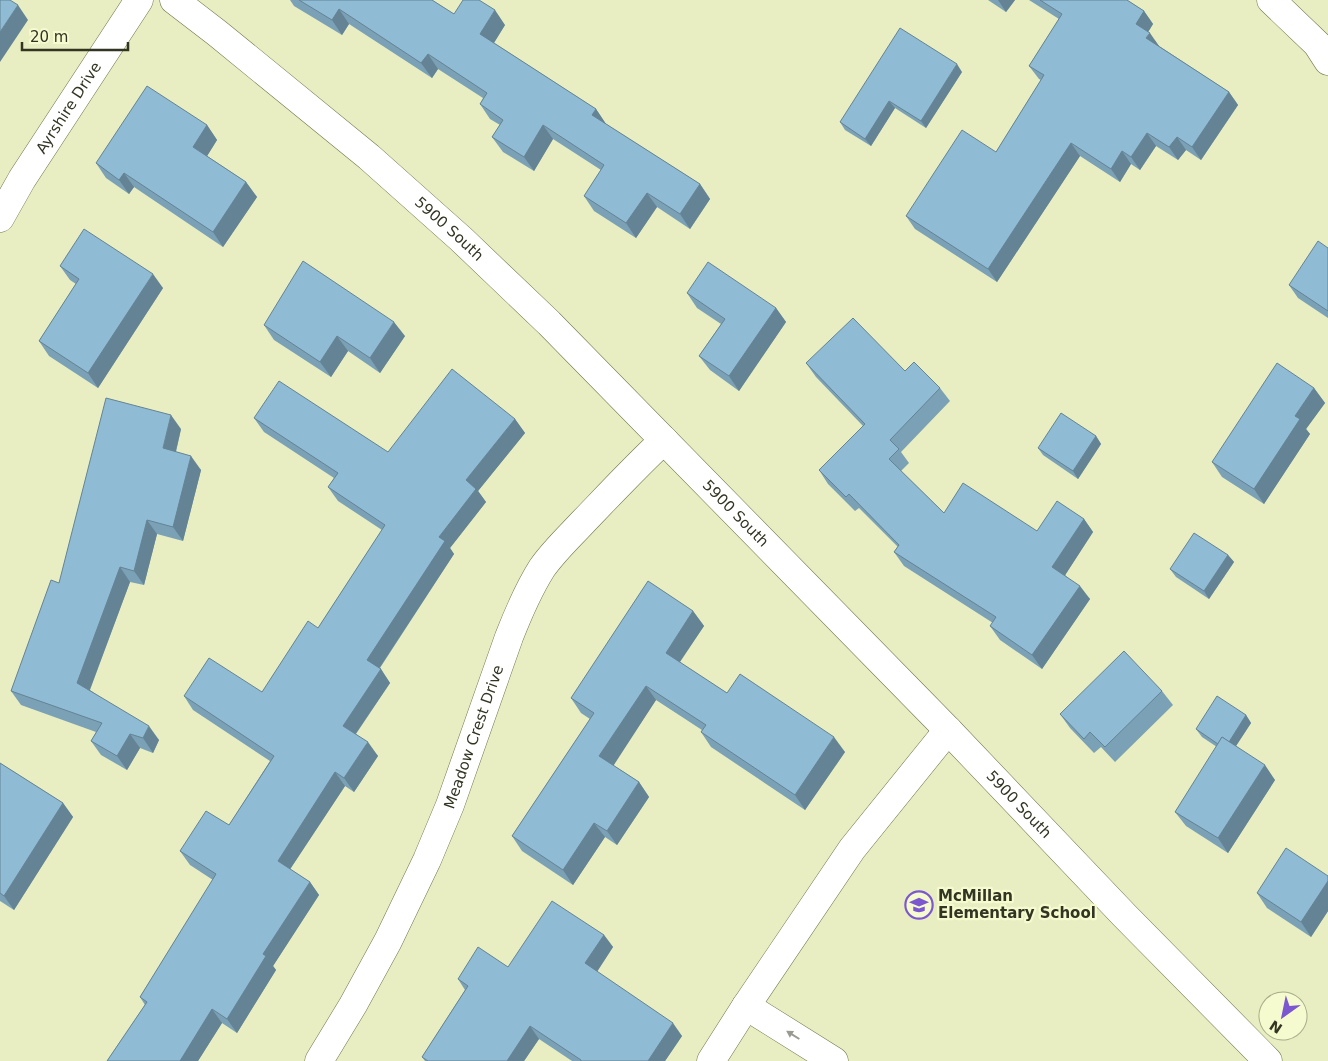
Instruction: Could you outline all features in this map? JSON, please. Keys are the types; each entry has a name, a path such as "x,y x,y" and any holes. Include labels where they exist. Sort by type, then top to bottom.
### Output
{"main road":[{"name":"Ayrshire Drive","path":"0,218 22,179 139,0"},
{"name":"5900 South","path":"174,0 217,32 368,157 461,239 549,323 948,730 1268,1061"},
{"path":"1271,0 1317,44 1328,61"},
{"name":"Meadow Crest Drive","path":"319,1061 353,1005 388,941 427,860 450,805 509,637 528,593 543,568 559,548 628,474 664,440"},
{"path":"720,1058 746,1006 852,849 948,730"},
{"path":"746,1006 834,1061"}],"building":[{"path":"0,0 10,0 18,5 0,32"},
{"path":"299,0 432,0 454,14 463,0 479,0 495,10 480,34 596,109 592,115 700,184 680,214 647,193 626,223 584,196 604,165 543,125 524,157 492,137 503,120 480,104 487,93 428,54 421,63 339,9 332,20"},
{"path":"1040,0 1127,0 1144,11 1136,24 1150,33 1146,38 1229,92 1192,147 1177,137 1169,147 1147,133 1131,157 1122,151 1111,169 1071,143 988,269 906,216 962,130 996,152 1044,75 1029,66 1062,14"},
{"path":"900,28 957,64 921,121 889,101 865,139 840,122"},
{"path":"147,86 207,125 193,147 246,182 213,232 124,173 119,180 96,163"},
{"path":"84,229 153,274 88,373 39,341 79,279 60,266"},
{"path":"1318,241 1328,248 1328,311 1289,285"},
{"path":"303,261 394,322 370,358 337,336 320,362 264,325"},
{"path":"708,262 776,308 729,376 699,356 725,319 687,293"},
{"path":"853,318 905,371 914,362 940,388 890,440 899,449 889,459 944,513 963,483 1037,531 1057,501 1084,519 1052,567 1080,586 1032,655 990,626 996,617 894,552 899,545 849,494 846,497 819,470 865,424 806,363"},
{"path":"1277,363 1314,388 1295,416 1300,419 1254,489 1212,462"},
{"path":"452,369 515,419 466,480 476,489 439,537 445,541 367,660 381,669 343,726 368,742 344,778 335,772 278,861 310,882 263,954 266,956 227,1019 212,1009 180,1061 107,1061 147,1002 140,997 216,874 180,851 206,811 229,825 274,756 184,696 209,658 262,692 308,621 318,628 385,525 328,487 338,473 254,418 279,381 388,452"},
{"path":"106,398 171,415 163,448 191,456 173,527 147,520 134,571 120,567 77,683 149,726 143,738 130,734 117,756 91,741 102,723 11,691 51,580 59,583"},
{"path":"1061,413 1096,436 1073,471 1038,448"},
{"path":"1194,533 1228,555 1204,591 1170,569"},
{"path":"648,581 693,611 666,653 727,693 740,674 834,737 795,795 701,732 706,725 646,686 599,756 639,782 607,831 594,823 563,870 512,836 594,713 571,698"},
{"path":"1124,651 1162,691 1105,747 1090,732 1084,739 1060,714"},
{"path":"1217,696 1246,715 1229,742 1222,737 1218,744 1196,729"},
{"path":"1222,737 1265,765 1218,838 1175,812"},
{"path":"0,763 63,803 4,896 0,893"},
{"path":"1286,848 1328,876 1328,881 1301,922 1257,893"},
{"path":"552,901 604,935 585,963 673,1023 648,1061 581,1061 530,1026 507,1061 428,1061 422,1057 468,986 458,979 478,947 508,967"}],"place":[{"name":"McMillan Elementary School","path":"919,905"}]}
